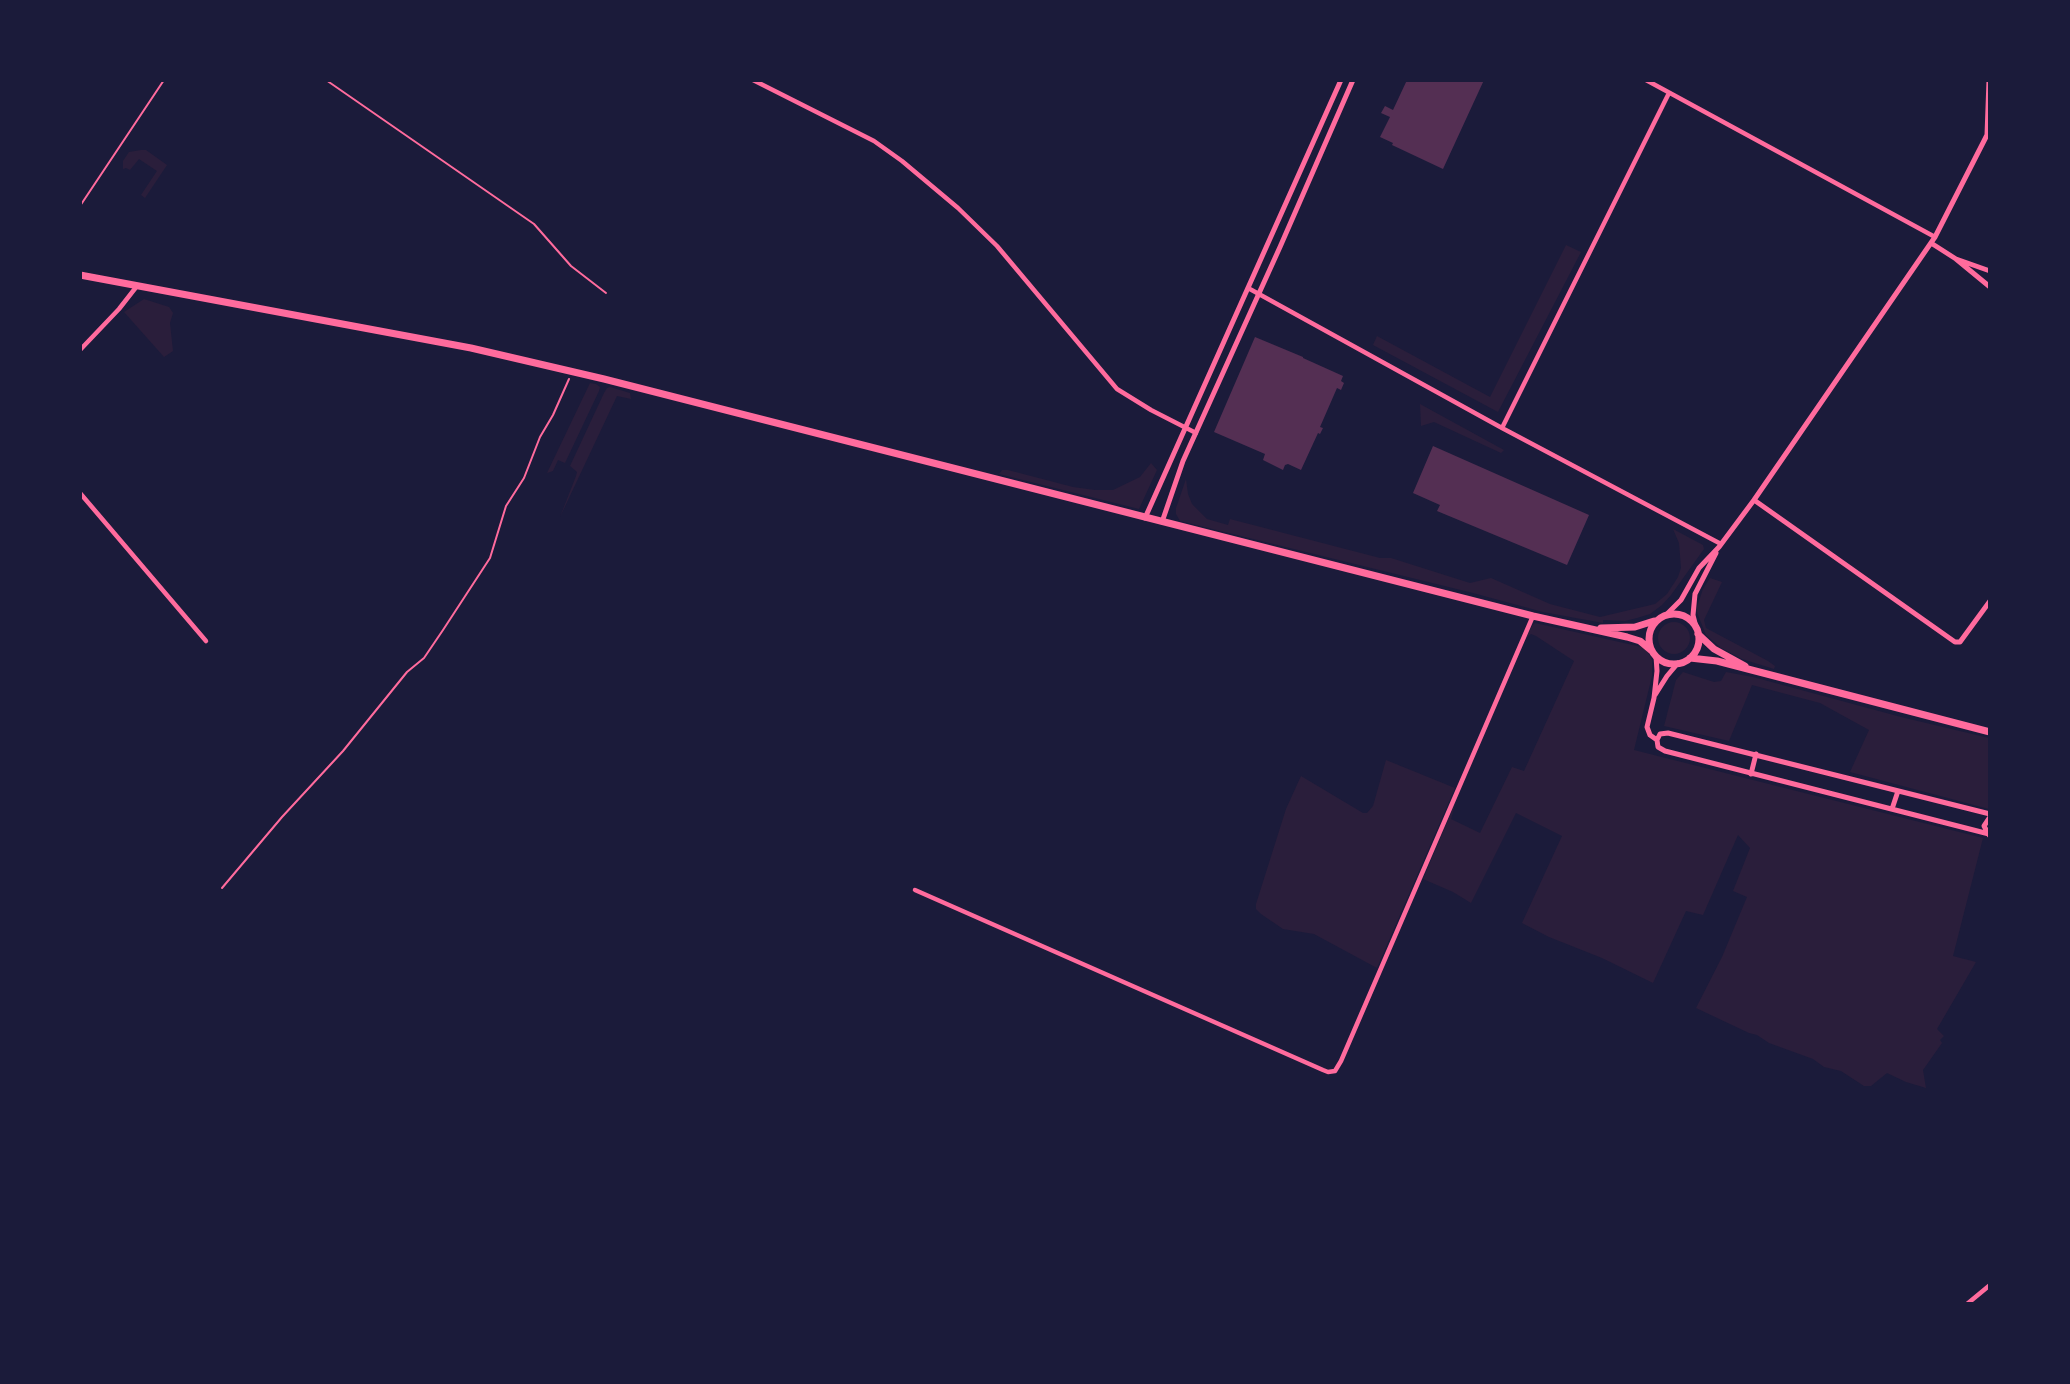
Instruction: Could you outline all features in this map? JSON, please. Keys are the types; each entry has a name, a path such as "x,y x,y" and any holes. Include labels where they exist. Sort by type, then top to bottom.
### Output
{"main road":[{"path":"80,275 471,348 572,371 1640,641 1665,662 1678,663 1690,658 1707,659 1990,732"},
{"path":"1588,628 1635,627 1646,625 1663,616 1682,615 1688,618 1714,649 1751,670"},
{"path":"1654,653 1649,643 1650,631 1663,616"},
{"path":"1690,658 1697,647 1697,631"}],"street":[{"path":"753,80 874,141 902,162 958,208 997,246 1117,389 1196,433"},
{"path":"1145,518 1341,80"},
{"path":"1162,522 1183,461 1353,80"},
{"path":"1646,80 1933,240 1990,288"},
{"path":"1663,616 1681,600 1699,568 1720,546 1754,500 1933,240 1987,135 1989,80"},
{"path":"1502,428 1669,93"},
{"path":"1956,259 1990,271"},
{"path":"80,350 137,286"},
{"path":"1248,288 1720,546"},
{"path":"1207,378 1219,382"},
{"path":"80,493 206,641"},
{"path":"1754,500 1955,642 1960,642 1990,601"},
{"path":"1697,631 1693,615 1695,594 1720,546"},
{"path":"915,890 1323,1070 1335,1071 1533,616"},
{"path":"1654,653 1657,671 1647,730 1657,740"},
{"path":"1654,698 1678,663"},
{"path":"1668,733 1990,816 1984,826 1989,835 1661,750 1657,740 1660,734 1668,733"},
{"path":"1751,774 1756,754"},
{"path":"1892,809 1898,791"},
{"path":"1967,1304 1990,1285"}],"path":[{"path":"80,206 164,80"},
{"path":"326,80 534,224 571,266 606,293"},
{"path":"222,888 343,751 407,673 424,658 443,631 490,558 506,506 524,478 540,437 572,371"}],"shaded area":[{"path":"146,150 167,165 145,198 141,195 157,171 139,159 130,170 123,169 123,161 129,152"},
{"path":"1566,245 1581,252 1498,412 1373,345 1377,336 1490,397"},
{"path":"144,299 169,307 173,313 170,323 173,351 164,357 124,312"},
{"path":"590,383 600,387 599,391 565,463 558,460 553,471 547,473"},
{"path":"610,387 630,393 631,399 617,396 560,517 577,472 570,466 604,393"},
{"path":"1420,404 1504,450 1501,453 1434,422 1421,426"},
{"path":"1151,463 1157,470 1139,509 999,474 1002,470 1008,470 1073,487 1113,490 1140,477"},
{"path":"1186,479 1192,504 1207,519 1228,525 1230,519 1380,558 1391,558 1470,583 1491,578 1550,604 1600,617 1655,604 1667,594 1681,568 1679,543 1673,529 1703,545 1704,549 1671,595 1650,614 1625,621 1603,620 1603,623 1543,612 1180,521 1176,508"},
{"path":"1710,578 1722,582 1704,620 1706,628 1768,661 1775,666 1774,669 1742,659 1721,648 1706,635 1696,610"},
{"path":"1674,622 1686,626 1690,638 1686,650 1674,654 1662,650 1658,638 1662,626"},
{"path":"1535,623 1646,648 1652,660 1652,676 1634,750 1983,838 1953,956 1976,962 1937,1029 1944,1036 1923,1070 1926,1088 1887,1073 1871,1086 1864,1086 1841,1071 1824,1067 1813,1059 1769,1043 1696,1008 1722,957 1747,897 1733,891 1750,848 1738,835 1703,915 1686,911 1653,983 1522,923 1562,836 1516,813 1471,903 1423,879 1454,806 1451,819 1480,833 1512,767 1524,771 1574,661 1536,636 1531,634 1526,638"},
{"path":"1683,672 1714,682 1721,681 1726,672 1753,677 1989,738 1989,809 1850,772 1869,730 1820,703 1752,685 1729,741 1664,726 1676,680"},
{"path":"1386,760 1455,788 1377,968 1314,934 1283,929 1261,914 1256,909 1256,904 1286,809 1301,776 1367,813 1373,806"}],"building":[{"path":"1407,80 1484,80 1443,169 1380,137 1390,117 1381,113 1385,106 1393,110"},
{"path":"1255,337 1343,376 1341,390 1337,388 1320,427 1323,428 1320,434 1318,433 1301,470 1288,464 1283,470 1263,460 1265,454 1214,432"},
{"path":"1433,446 1589,515 1567,565 1437,511 1440,505 1413,493"}]}
